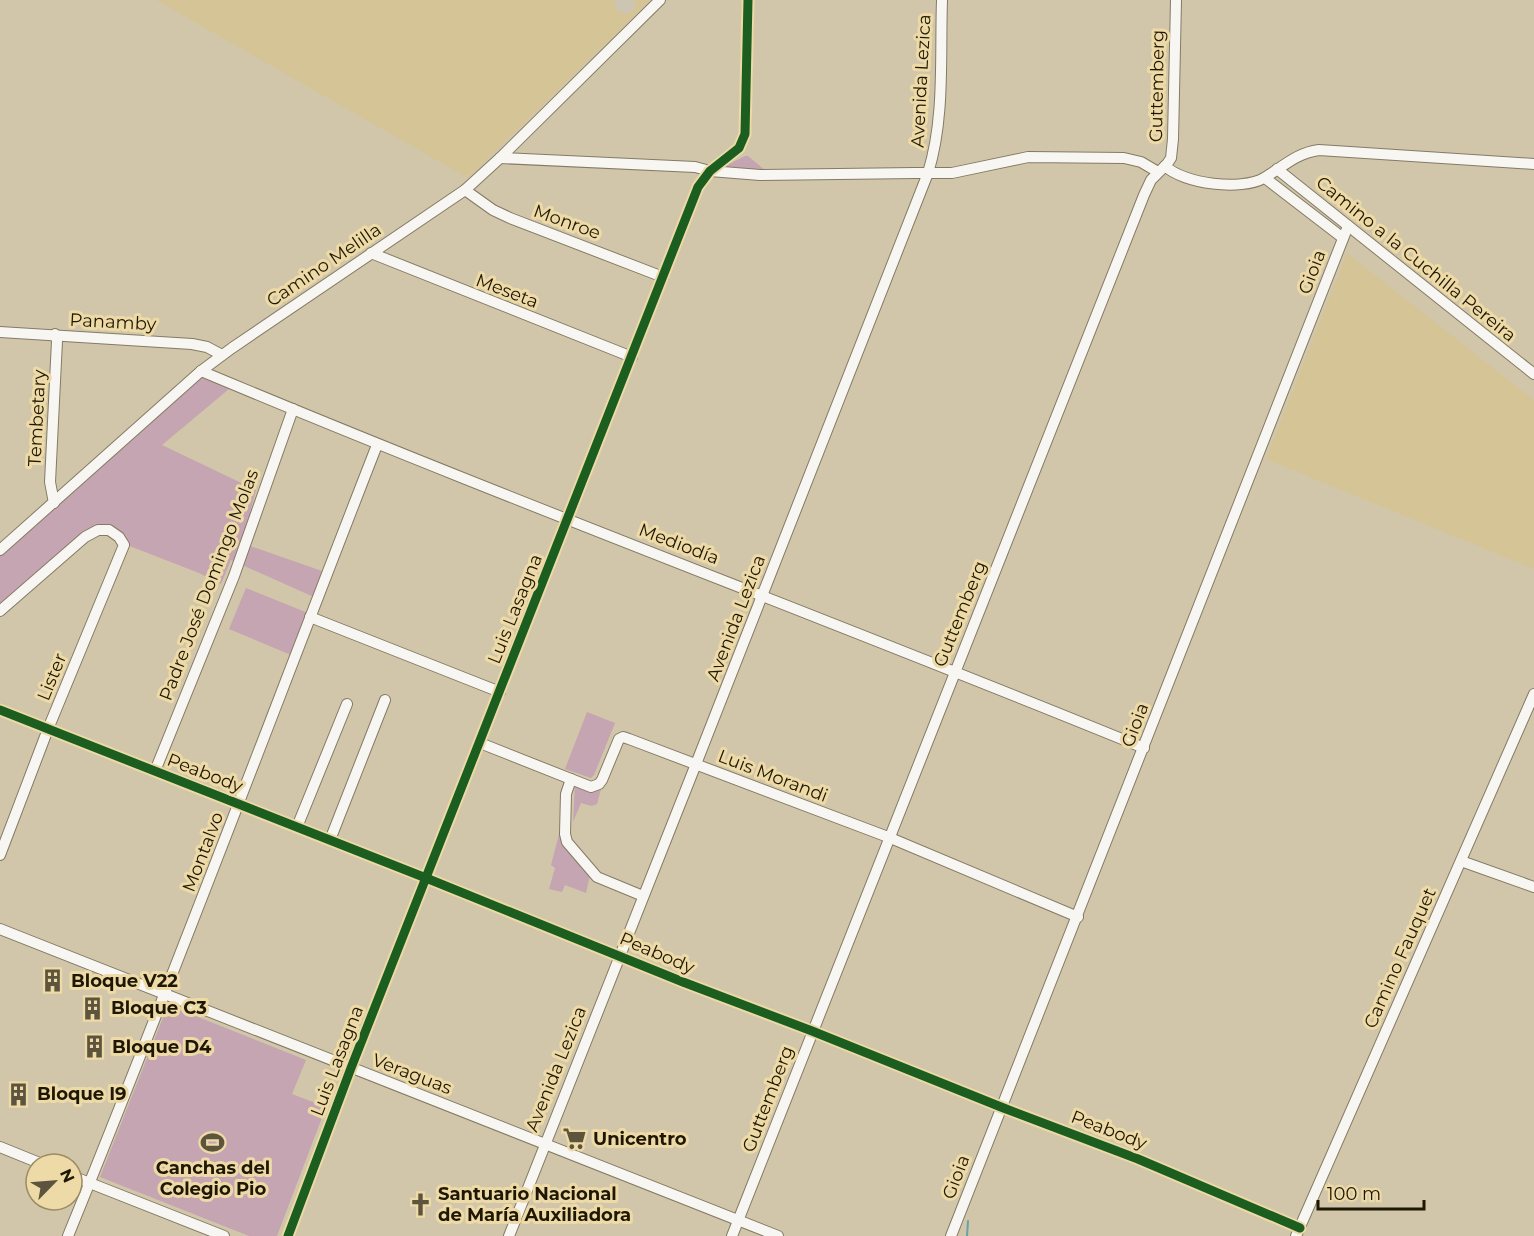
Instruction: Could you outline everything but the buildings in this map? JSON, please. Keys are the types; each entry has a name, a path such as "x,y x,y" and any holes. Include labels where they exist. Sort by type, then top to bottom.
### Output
{"street":[{"name":"Camino Melilla","path":"0,550 201,371 465,190 501,158 660,0"},
{"name":"Luis Lasagna","path":"288,1236 351,1068 698,187 710,171 739,148 745,134 748,0"},
{"name":"Avenida Lezica","path":"509,1236 763,595 927,173 934,153 939,123 942,0"},
{"name":"Guttemberg","path":"732,1236 1144,195 1151,180 1162,169 1172,151 1176,0"},
{"path":"501,158 695,167 710,171 760,175 939,174 962,172 1004,160 1028,157 1124,158 1204,182 1247,184 1265,178 1302,154 1318,150 1534,164"},
{"name":"Camino a la Cuchilla Pereira","path":"1277,170 1534,374"},
{"path":"1265,178 1343,238"},
{"name":"Monroe","path":"465,190 493,210 510,218 663,277"},
{"name":"Gioia","path":"951,1236 1348,226"},
{"name":"Meseta","path":"371,253 398,266 632,357"},
{"name":"Panamby","path":"0,332 192,344 207,347 222,355"},
{"name":"Tembetary","path":"54,503 50,482 55,334"},
{"name":"Mediodía","path":"201,371 377,445 956,671 1144,748"},
{"name":"Padre José Domingo Molas","path":"155,771 234,576 293,409"},
{"name":"Montalvo","path":"68,1236 165,994 377,445"},
{"name":"Lister","path":"0,611 85,537 98,531 110,530 124,545 48,729 0,855"},
{"path":"310,617 500,692"},
{"name":"Camino Fauquet","path":"1298,1232 1534,694"},
{"path":"330,840 385,700"},
{"path":"297,827 346,704"},
{"name":"Peabody","path":"0,710 683,982 812,1030 1001,1107 1138,1159 1298,1232"},
{"name":"Luis Morandi","path":"480,743 591,787 599,784 619,739 623,737 888,837 1078,917"},
{"path":"571,779 566,794 565,834 567,842 597,878 643,896"},
{"path":"1461,861 1534,887"},
{"name":"Veraguas","path":"0,929 778,1236"},
{"path":"0,1147 24,1157"},
{"path":"84,1181 224,1236"}],"shaded area":[{"path":"156,0 650,0 468,178"},
{"path":"745,156 765,170 723,167"},
{"path":"1347,253 1534,400 1534,569 1266,459"},
{"path":"203,377 229,389 162,445 256,490 242,543 322,571 316,598 231,560 221,584 127,545 99,526 86,530 0,604 0,554"},
{"path":"246,588 308,613 291,655 229,629"},
{"path":"587,712 615,723 591,778 565,769"},
{"path":"575,784 601,789 597,804 592,806 581,803 573,822"},
{"path":"559,834 590,875 586,893 565,885 562,892 549,889 555,868 551,865"},
{"name":"Canchas del Colegio Pio","path":"168,1005 306,1060 292,1094 326,1107 277,1236 249,1236 100,1177"}],"waterway":[{"path":"967,1236 968,1221"}],"cycle path":[{"path":"288,1236 351,1068 698,187 710,171 739,148 745,134 748,0"},
{"path":"0,710 683,982 1138,1159 1300,1228"}],"place":[{"name":"Bloque V22","path":"53,981"},
{"name":"Bloque C3","path":"93,1008"},
{"name":"Bloque D4","path":"94,1047"},
{"name":"Bloque I9","path":"19,1094"},
{"name":"Unicentro","path":"575,1139"},
{"name":"Canchas del Colegio Pio","path":"213,1142"},
{"name":"Santuario Nacional de María Auxiliadora","path":"420,1204"}]}
